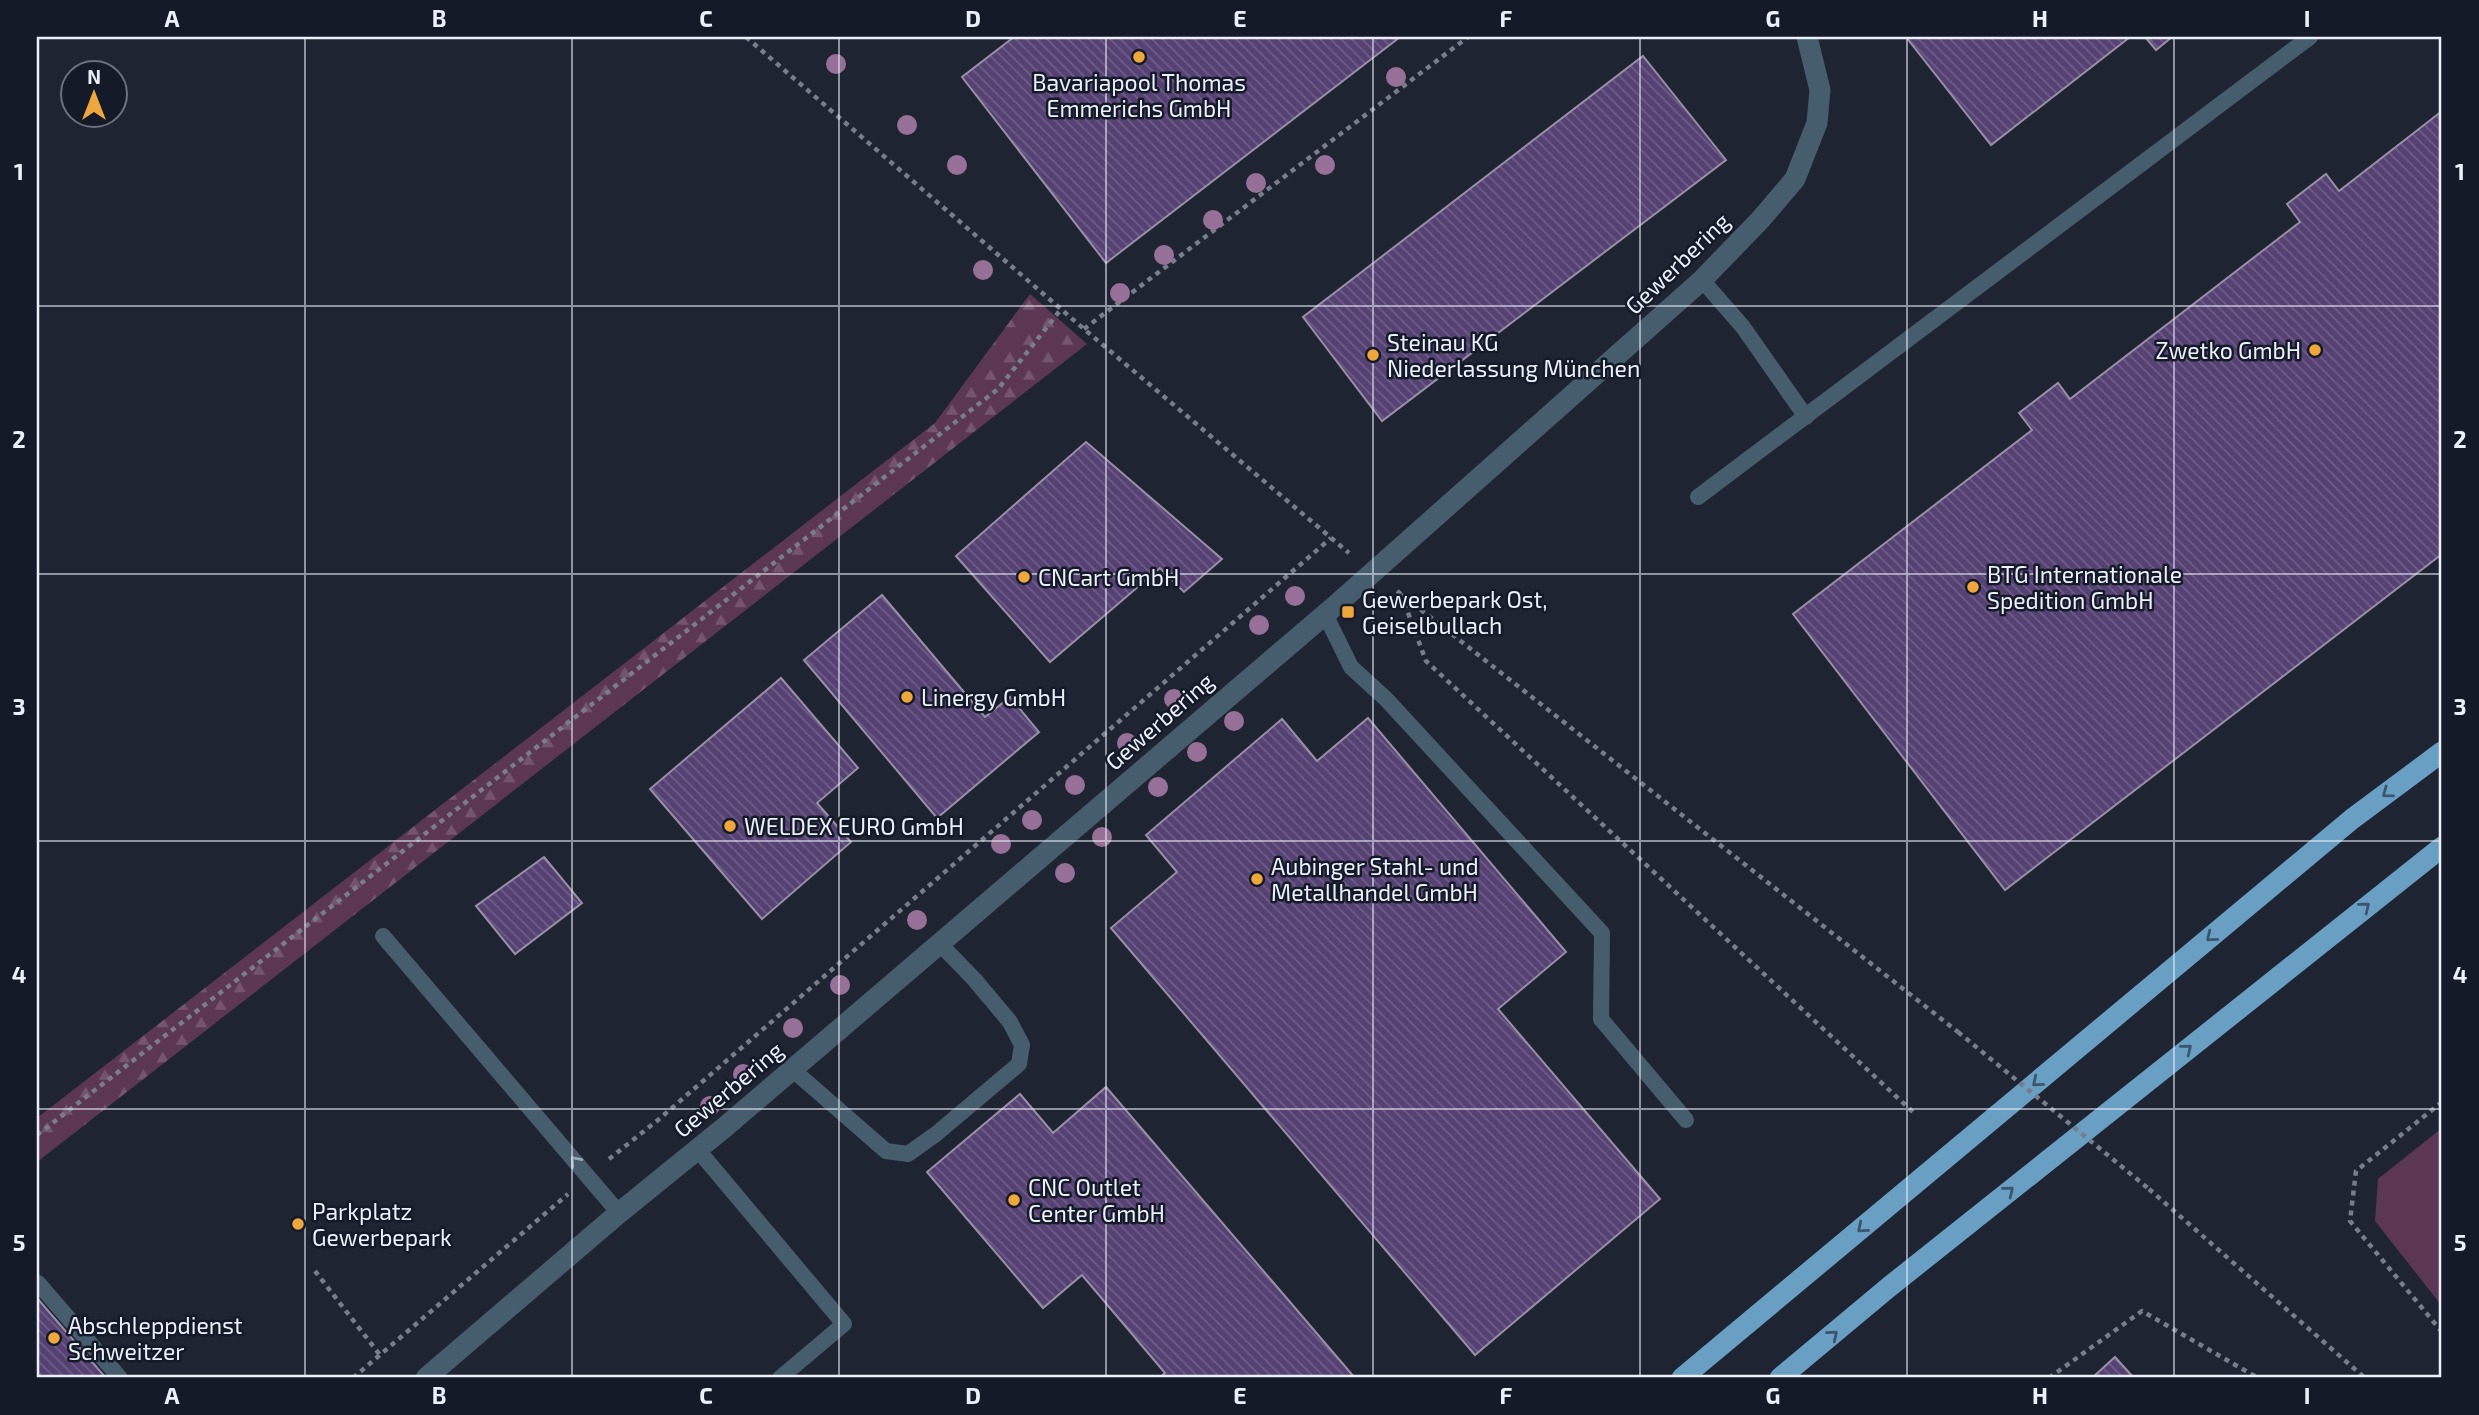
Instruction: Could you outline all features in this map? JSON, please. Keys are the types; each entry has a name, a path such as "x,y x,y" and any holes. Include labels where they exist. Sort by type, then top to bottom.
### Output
{"highway":[{"path":"1682,1378 2352,819 2442,752"},
{"path":"1780,1378 1921,1262 2442,847"}],"street":[{"name":"Gewerbering","path":"426,1378 619,1213 793,1070 1325,614 1702,280 1795,179 1817,123 1820,90 1807,37"}],"lane":[{"path":"1698,497 2311,37"},
{"path":"1702,280 1743,327 1806,417"},
{"path":"1325,614 1351,667 1386,699 1602,933 1601,1019 1686,1120"},
{"path":"383,936 619,1213"},
{"path":"793,1070 886,1151 908,1154 1019,1064 1022,1045 1010,1023 974,979 940,944"},
{"path":"698,1150 844,1324 780,1378"},
{"path":"38,1283 120,1378"}],"path":[{"path":"746,37 1371,573 1401,593 1958,1031 2149,1189 2365,1378"},
{"path":"1084,329 1468,37"},
{"path":"37,1135 998,389 1062,308"},
{"path":"354,1378 658,1120 1331,538"},
{"path":"1401,593 1426,661 1913,1112"},
{"path":"2442,1102 2356,1171 2350,1221 2442,1332"},
{"path":"315,1271 380,1355"},
{"path":"2049,1378 2142,1311 2258,1378"}],"green space":[{"path":"1030,294 1087,344 37,1162 37,1118 935,423"},
{"path":"2442,1128 2442,1306 2375,1221 2378,1179"}],"building":[{"path":"1014,37 1400,37 1106,263 962,77"},
{"path":"1906,37 2130,37 1991,145"},
{"path":"2145,37 2172,37 2156,50"},
{"path":"1643,56 1726,160 1382,421 1303,317"},
{"path":"2442,111 2442,554 2005,890 1793,614 2032,430 2019,413 2058,383 2070,399 2300,222 2287,204 2326,174 2339,191"},
{"path":"1086,442 1222,559 1184,592 1160,568 1050,662 956,556"},
{"path":"882,595 985,717 1010,697 1039,732 937,818 804,660"},
{"path":"781,678 858,768 817,803 851,842 762,919 650,789"},
{"path":"1368,718 1566,952 1498,1009 1660,1199 1475,1355 1111,928 1177,872 1146,835 1282,719 1317,761"},
{"path":"544,857 582,903 515,954 476,906"},
{"path":"1106,1087 1355,1378 1159,1378 1165,1373 1082,1275 1043,1308 927,1172 1020,1094 1053,1133"},
{"name":"Abschleppdienst Schweitzer","path":"37,1298 106,1378 37,1378"},
{"path":"2115,1357 2134,1378 2092,1378"}],"place":[{"name":"Bavariapool Thomas Emmerichs GmbH","path":"1139,57"},
{"name":"Zwetko GmbH","path":"2315,350"},
{"name":"Steinau KG Niederlassung München","path":"1373,355"},
{"name":"CNCart GmbH","path":"1024,577"},
{"name":"BTG Internationale Spedition GmbH","path":"1973,587"},
{"name":"Gewerbepark Ost, Geiselbullach","path":"1348,612"},
{"name":"Linergy GmbH","path":"907,697"},
{"name":"WELDEX EURO GmbH","path":"730,826"},
{"name":"Aubinger Stahl- und Metallhandel GmbH","path":"1257,879"},
{"name":"CNC Outlet Center GmbH","path":"1014,1200"},
{"name":"Parkplatz Gewerbepark","path":"298,1224"},
{"name":"Abschleppdienst Schweitzer","path":"54,1338"}]}
